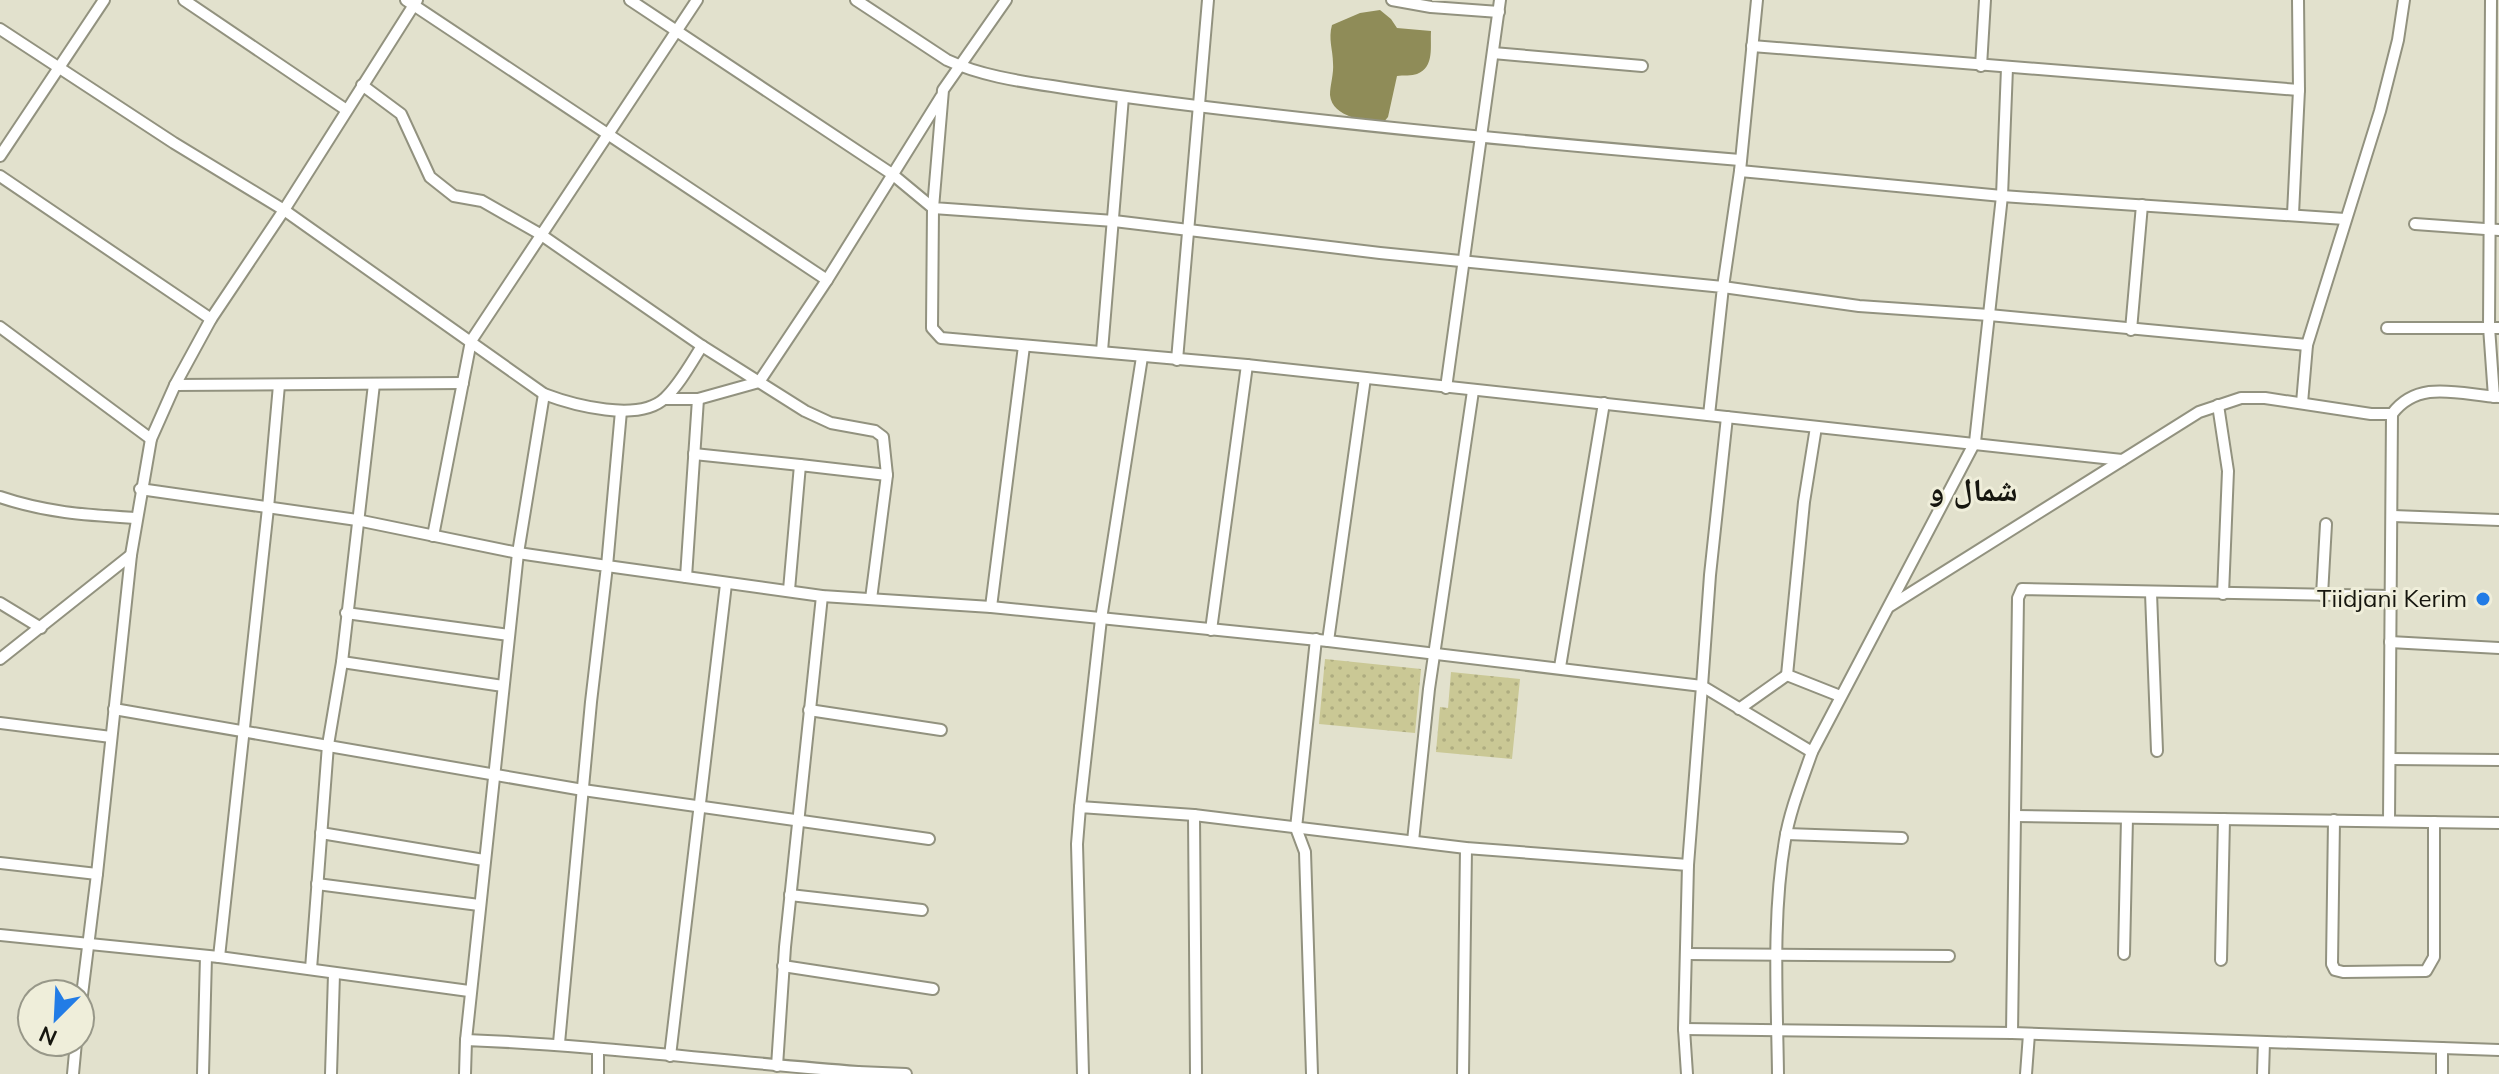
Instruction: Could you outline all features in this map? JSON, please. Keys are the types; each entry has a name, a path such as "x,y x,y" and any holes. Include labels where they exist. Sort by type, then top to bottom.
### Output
{"street":[{"path":"0,156 104,0"},
{"path":"184,0 345,109"},
{"path":"630,0 892,174 933,208 1114,221 1463,262 1723,287 1859,306 2307,345"},
{"path":"433,536 471,341 697,0"},
{"path":"856,0 959,66 1020,81 1123,97 2002,196 2345,219"},
{"path":"1006,0 946,82 942,96 933,208 932,328 934,334 941,338 1247,365 2122,460"},
{"path":"1177,360 1208,0"},
{"path":"1392,0 1431,7 1499,12"},
{"path":"1446,388 1500,0"},
{"path":"1709,415 1757,0"},
{"path":"1981,66 1985,0"},
{"path":"2293,214 2299,90 2298,0"},
{"path":"2302,403 2307,345 2380,111 2398,40 2404,0"},
{"path":"2389,821 2392,414 2403,400 2419,393 2439,391 2497,397 2491,0"},
{"path":"84,978 131,555 151,439 175,385 211,319 284,210 412,2 608,137 827,280"},
{"path":"0,29 174,143 284,210 544,394 571,405 621,411 665,399 698,399 759,382 942,96"},
{"path":"1752,46 2299,90"},
{"path":"1493,53 1642,66"},
{"path":"1778,1074 1777,953 1780,877 1786,834 1812,752 1975,442 2002,196 2007,68"},
{"path":"362,85 401,114 430,177 454,196 482,201 540,234 702,346 818,418 875,431 883,437 887,475 871,599"},
{"path":"1102,351 1123,97"},
{"path":"0,176 211,319"},
{"path":"2131,330 2142,205"},
{"path":"2415,224 2495,230"},
{"path":"0,327 151,439"},
{"path":"2387,328 2494,327"},
{"path":"665,399 702,346"},
{"path":"991,607 1024,346"},
{"path":"1083,1074 1077,844 1080,807 1101,619 1142,357"},
{"path":"1211,630 1247,365"},
{"path":"1328,641 1365,378"},
{"path":"175,385 463,383"},
{"path":"311,969 328,745 342,662 374,384"},
{"path":"219,957 279,385"},
{"path":"1413,841 1423,738 1473,391"},
{"path":"465,1074 469,991 518,553 544,394"},
{"path":"1887,607 2199,412 2241,398 2265,398 2371,414 2392,414"},
{"path":"686,577 698,399"},
{"path":"1560,667 1604,403"},
{"path":"2218,405 2228,485 2223,594"},
{"path":"559,1043 621,411"},
{"path":"1687,1074 1684,1029 1688,865 1715,523 1727,417"},
{"path":"1739,709 1787,675 1803,515 1816,427"},
{"path":"694,454 887,475"},
{"path":"789,590 800,465"},
{"path":"140,489 357,520 518,553 726,584 822,596 991,607 1316,639 1702,686 1812,752"},
{"path":"0,497 63,514 136,518"},
{"path":"2393,516 2499,520"},
{"path":"2322,595 2326,524"},
{"path":"0,659 131,555"},
{"path":"670,1056 726,584"},
{"path":"2012,1033 2019,593 2022,589 2390,596"},
{"path":"2151,593 2157,751"},
{"path":"777,1066 783,966 822,596"},
{"path":"0,603 41,628"},
{"path":"346,613 509,635"},
{"path":"1312,1074 1305,852 1296,828 1316,639"},
{"path":"2390,642 2499,648"},
{"path":"342,662 503,686"},
{"path":"1787,675 1840,696"},
{"path":"114,709 583,790 929,839"},
{"path":"809,710 941,730"},
{"path":"0,723 111,737"},
{"path":"2391,759 2499,760"},
{"path":"1080,807 1194,815 1466,848 1688,865"},
{"path":"1194,815 1196,1074"},
{"path":"2015,816 2499,823"},
{"path":"2124,954 2127,818"},
{"path":"2221,960 2224,819"},
{"path":"2334,820 2332,964 2335,970 2343,972 2426,971 2432,965 2434,822"},
{"path":"321,833 484,860"},
{"path":"1786,834 1902,838"},
{"path":"1463,1074 1466,848"},
{"path":"0,863 97,874"},
{"path":"317,884 479,905"},
{"path":"790,895 922,910"},
{"path":"0,935 219,957 469,991"},
{"path":"1686,954 1949,956"},
{"path":"203,1074 206,956"},
{"path":"783,966 933,989"},
{"path":"331,1074 334,974"},
{"path":"1684,1029 2012,1033 2499,1050"},
{"path":"2026,1074 2029,1034"},
{"path":"466,1040 559,1043 777,1066 906,1074"},
{"path":"2263,1074 2264,1042"},
{"path":"2442,1048 2442,1074"},
{"path":"598,1049 598,1074"}],"shaded area":[{"path":"1380,10 1397,28 1431,31 1427,66 1417,74 1397,76 1388,117 1383,123 1343,113 1332,103 1330,95 1332,25 1360,13"},
{"path":"1325,659 1421,669 1415,733 1319,724"},
{"path":"1451,672 1520,679 1512,759 1436,752 1440,707 1448,708"}],"place":[{"name":"Tiidjani Kerim","path":"2483,599"}],"district":[{"name":"شمال و","path":"1973,490"}]}
